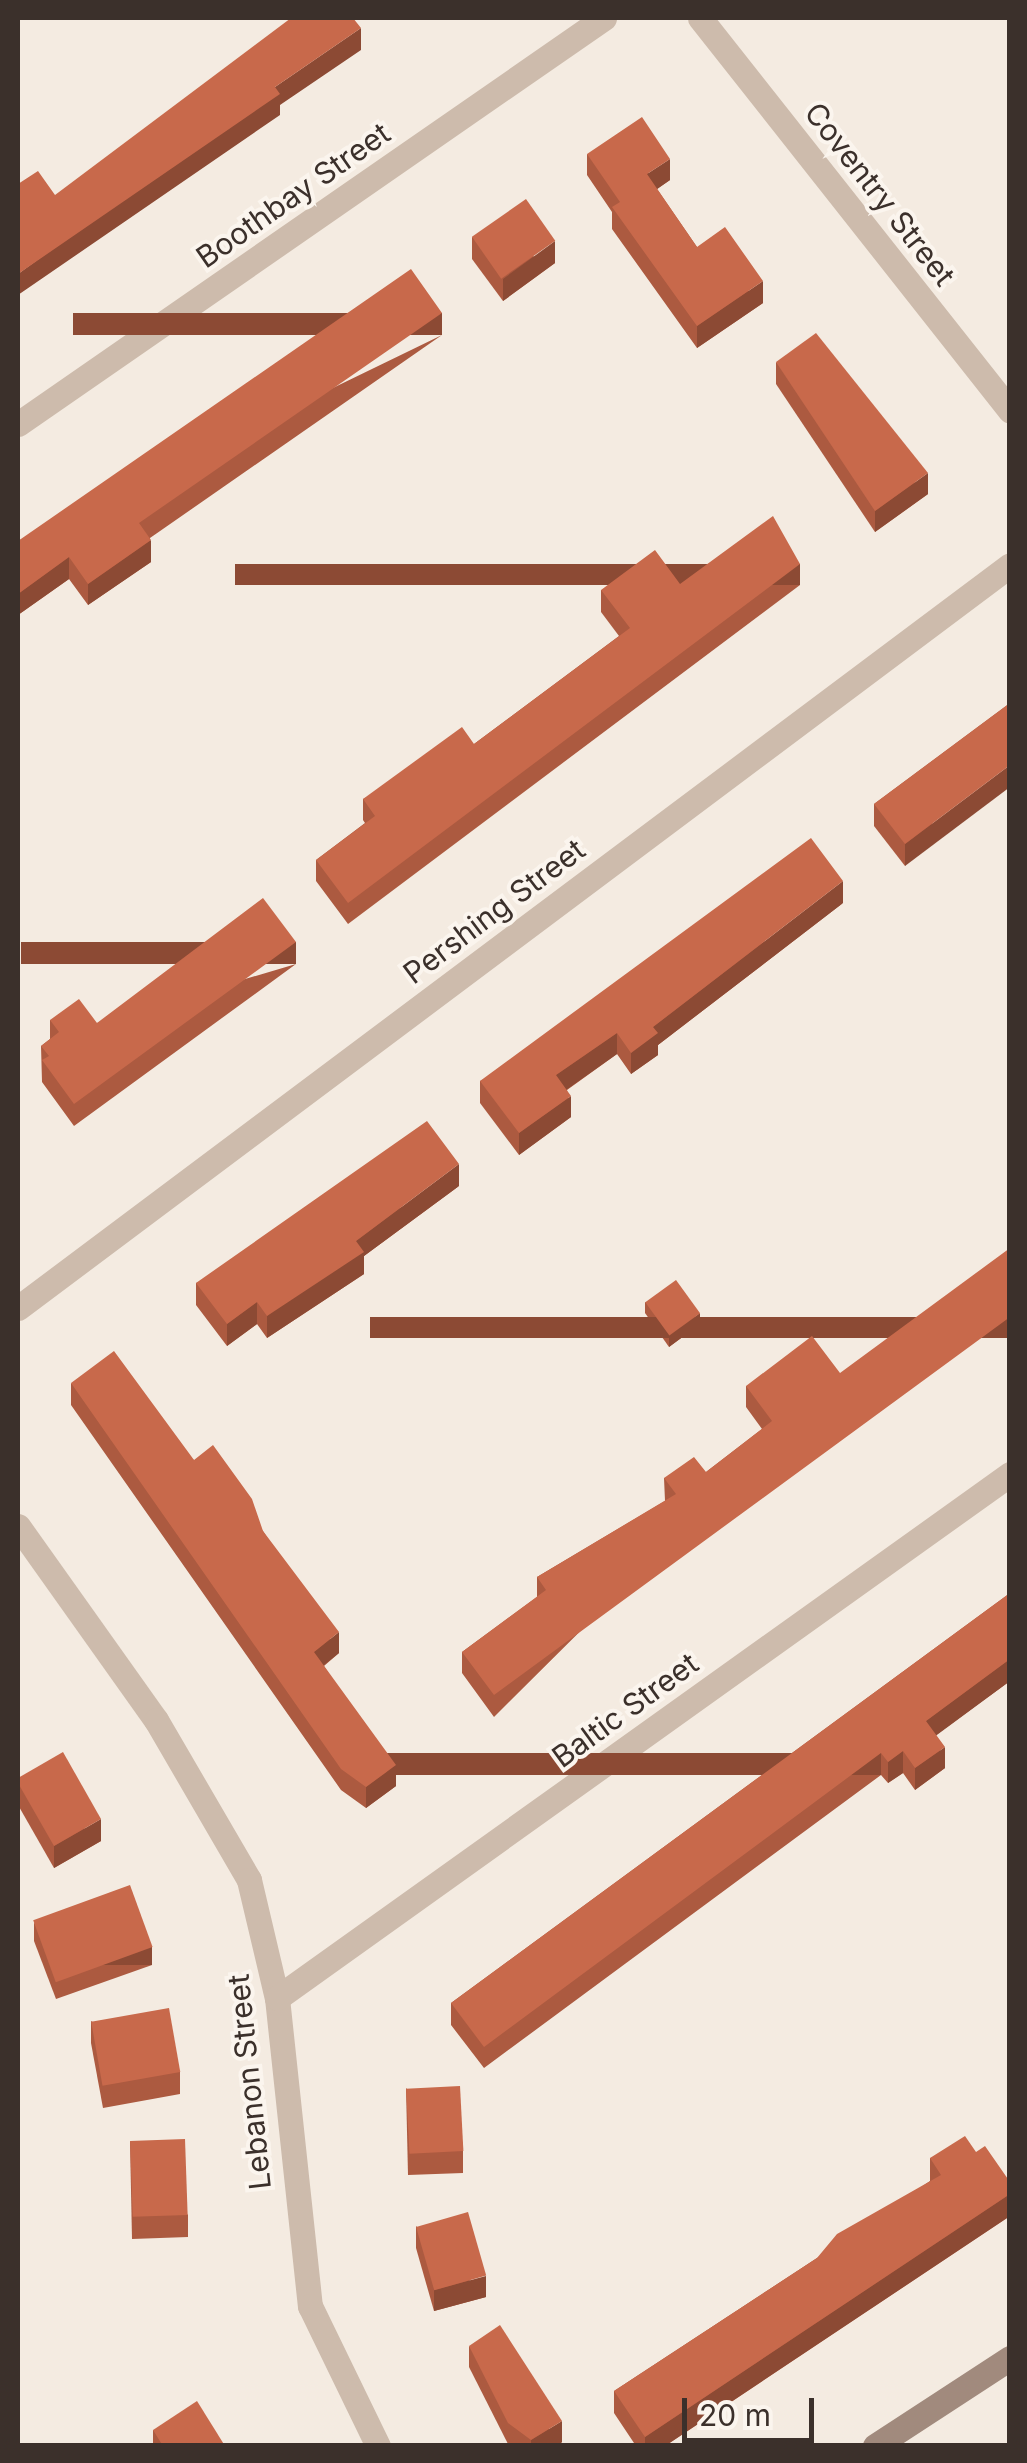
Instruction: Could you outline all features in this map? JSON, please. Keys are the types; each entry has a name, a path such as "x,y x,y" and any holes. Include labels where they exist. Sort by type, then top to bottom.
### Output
{"main road":[{"path":"876,2446 1010,2358"}],"street":[{"name":"Boothbay Street","path":"18,424 604,18"},
{"name":"Coventry Street","path":"700,18 1010,410"},
{"name":"Pershing Street","path":"18,1308 1010,565"},
{"name":"Baltic Street","path":"277,1998 1010,1474"},
{"name":"Lebanon Street","path":"18,1526 214,1814 249,1880 277,1998 310,2306 378,2446"}],"building":[{"path":"291,18 353,18 361,28 275,87 280,94 18,274 18,184 38,171 55,195"},
{"path":"642,117 670,159 647,174 697,247 725,227 763,281 697,326 612,207 620,202 587,154"},
{"path":"526,199 555,241 501,279 472,237"},
{"path":"411,269 442,313 139,523 151,540 88,584 69,557 18,594 18,541"},
{"path":"816,333 928,473 875,511 776,362"},
{"path":"773,516 800,564 348,903 316,860 375,816 363,799 462,727 474,744 630,628 601,590 655,550 680,584"},
{"path":"1010,703 1010,765 905,844 874,804"},
{"path":"811,838 843,881 653,1027 658,1033 631,1053 617,1033 556,1075 571,1096 519,1133 480,1081"},
{"path":"263,898 296,942 74,1104 42,1060 49,1056 41,1046 59,1032 50,1020 79,999 97,1023"},
{"path":"427,1121 459,1164 356,1241 364,1252 267,1316 257,1302 227,1324 196,1283"},
{"path":"1010,1248 1010,1317 494,1695 462,1652 546,1590 537,1577 676,1494 664,1478 694,1457 706,1472 772,1421 746,1386 812,1336 840,1373"},
{"path":"676,1280 700,1313 669,1336 645,1302"},
{"path":"114,1351 194,1460 213,1445 252,1499 263,1531 339,1632 314,1652 396,1765 366,1787 341,1769 71,1383"},
{"path":"1010,1593 1010,1659 926,1721 945,1747 915,1768 903,1751 888,1762 881,1753 484,2047 451,2003"},
{"path":"63,1752 101,1819 54,1846 18,1778"},
{"path":"130,1885 153,1947 56,1982 33,1920"},
{"path":"169,2008 180,2072 102,2086 91,2022"},
{"path":"460,2086 463,2151 409,2154 406,2089"},
{"path":"965,2136 976,2152 985,2146 1010,2182 1010,2194 645,2437 614,2391 817,2258 837,2234 941,2175 930,2158"},
{"path":"185,2139 188,2215 133,2217 130,2141"},
{"path":"468,2212 486,2275 434,2290 416,2227"},
{"path":"500,2325 562,2421 531,2440 508,2423 469,2346"},
{"path":"197,2401 225,2446 163,2446 153,2430"}]}
